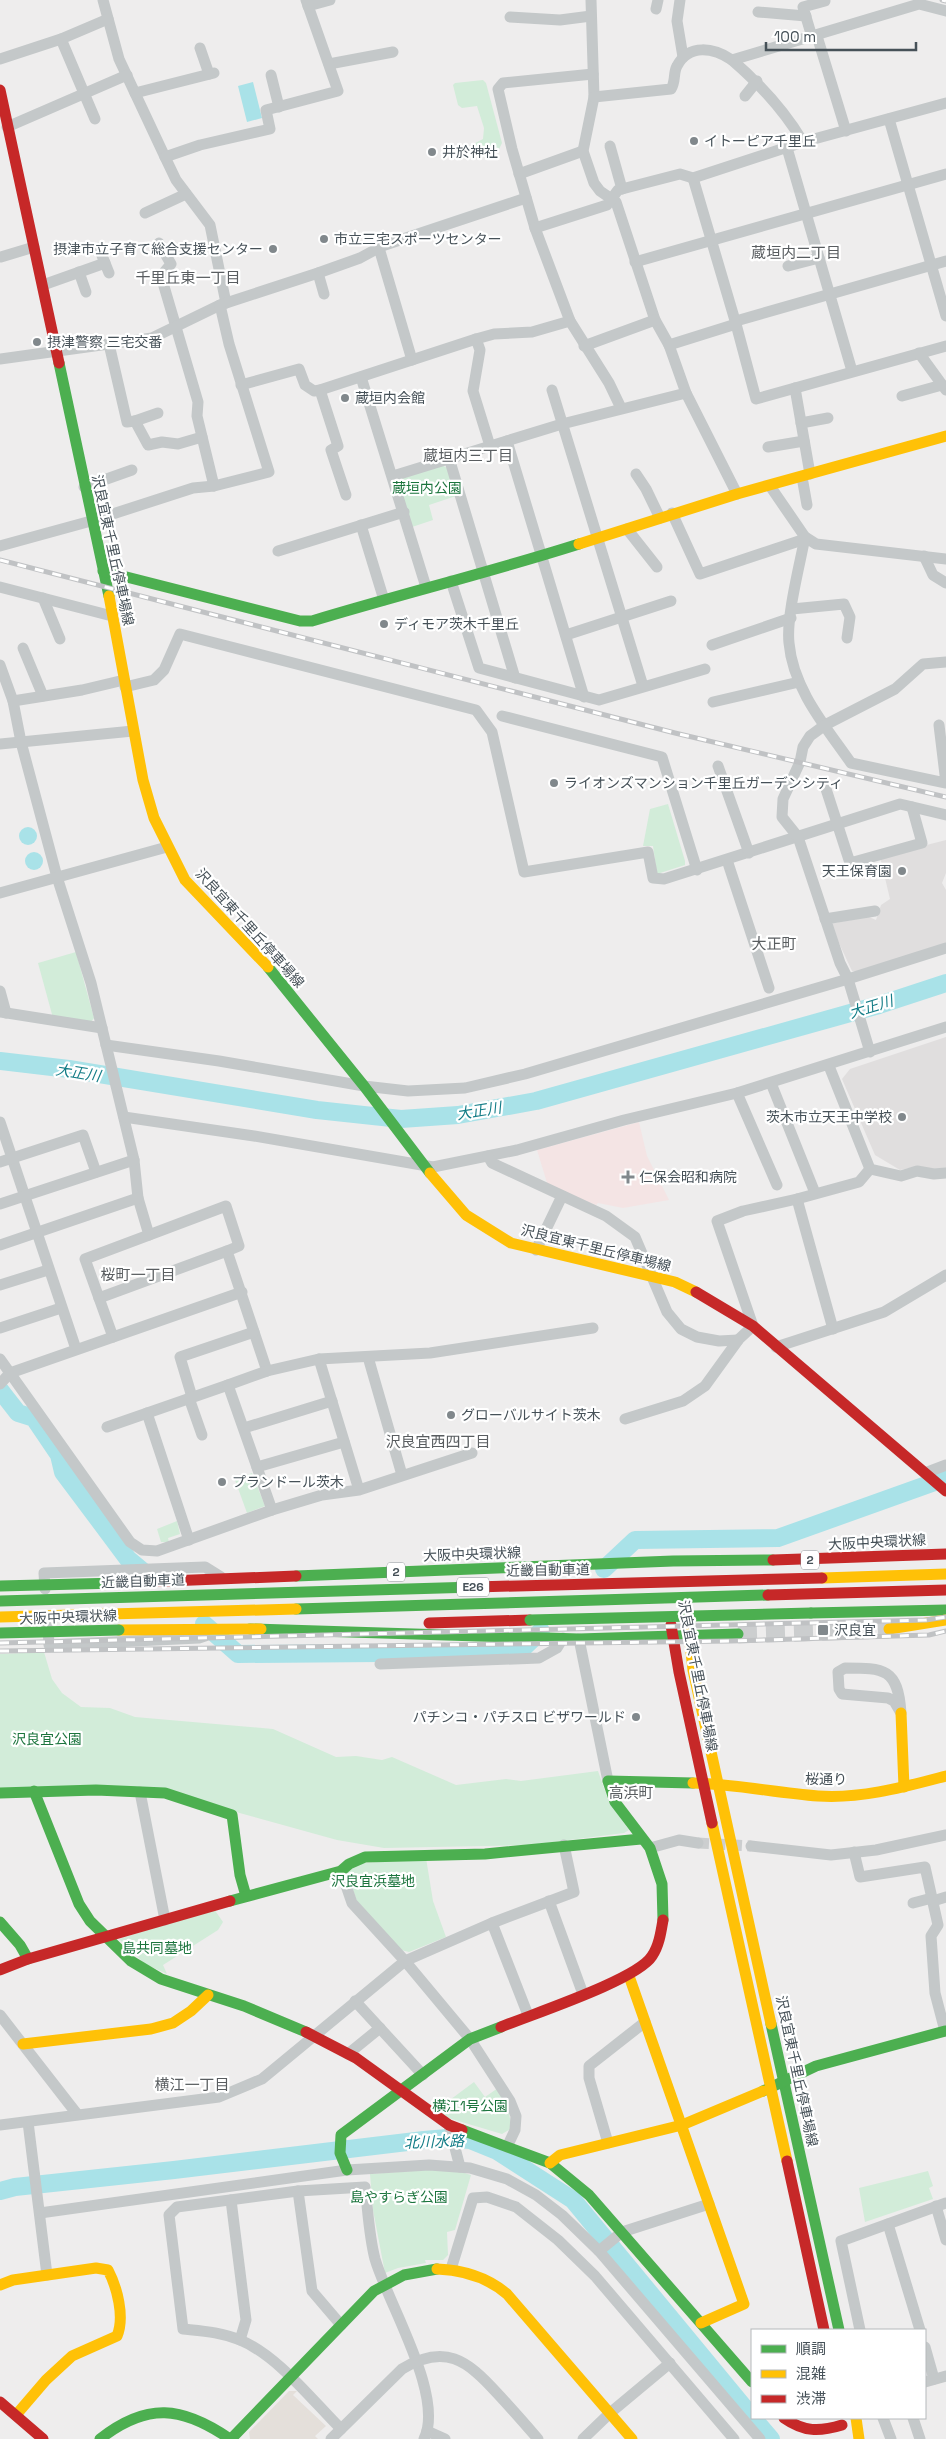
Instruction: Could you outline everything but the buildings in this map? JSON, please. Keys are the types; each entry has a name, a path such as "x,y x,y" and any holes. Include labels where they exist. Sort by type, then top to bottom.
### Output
{"main road":[{"name":"沢良宜東千里丘停車場線","path":"0,90 6,134 43,286 103,572 132,730 154,818 185,880 262,960 364,1086 420,1161 466,1214 511,1242 536,1250 674,1282 713,1301 753,1326 944,1490"},
{"path":"103,572 300,621 323,618 451,580 484,574 737,494 945,438"},
{"name":"大阪中央環状線","path":"0,1586 673,1561 819,1560 946,1554"},
{"name":"沢良宜東千里丘停車場線","path":"673,1561 684,1589 693,1670 839,2329"},
{"name":"沢良宜東千里丘停車場線","path":"673,1561 666,1590 673,1637 824,2329"},
{"name":"近畿自動車道","path":"0,1601 946,1574"},
{"name":"E26","path":"0,1617 946,1590"},
{"name":"大阪中央環状線","path":"0,1634 946,1610"},
{"path":"889,1629 918,1626 946,1620"},
{"path":"250,1629 579,1639 738,1634"},
{"path":"901,1713 904,1787"},
{"name":"桜通り","path":"608,1781 718,1784 820,1796 878,1793 946,1776"},
{"path":"347,2170 338,2149 341,2135 350,2126 402,2091 470,2039 629,1976 652,1957 660,1938 664,1916 662,1884 650,1848 641,1839 615,1802 608,1781"},
{"path":"0,1793 96,1790 165,1793 232,1815 240,1875 246,1896"},
{"path":"34,1791 71,1888 90,1921 131,1961 161,1979 244,2006 313,2035 348,2054 449,2125 550,2163 589,2195 751,2381"},
{"path":"0,1970 28,1959 246,1896 342,1871 349,1864 364,1857 485,1854 641,1839"},
{"path":"0,1922 20,1944 28,1959"},
{"path":"629,1976 744,2304 701,2323"},
{"path":"23,2044 151,2028 173,2022 191,2011 208,1995"},
{"path":"550,2163 560,2156 682,2125 770,2086 784,2082 816,2066 945,2028"},
{"path":"0,2285 13,2280 96,2268 108,2270 116,2284 119,2335 114,2339 82,2350 67,2361 16,2415"},
{"path":"100,2439 118,2424 137,2415 160,2412 184,2413 209,2423 230,2439 350,2314 385,2283 416,2272 433,2269 451,2269 482,2278 501,2289 521,2308 632,2439"},
{"path":"0,2402 43,2439"},
{"path":"785,2419 796,2428 812,2432 842,2421 844,2439"},
{"path":"856,2419 859,2439"}],"street":[{"path":"0,546 193,488 214,486 269,472 241,385 223,304 210,225 186,194 164,157 119,59 103,0"},
{"path":"164,157 200,145 270,128 266,110 338,92 307,3 330,0"},
{"path":"591,0 594,98 583,151 594,183 600,191 616,202 655,320 669,345 686,393 737,494"},
{"path":"680,0 677,22 683,56"},
{"path":"825,1 803,7 846,131"},
{"path":"732,60 919,4 946,11"},
{"path":"758,12 806,16"},
{"path":"510,17 560,20 591,16"},
{"path":"0,59 108,19"},
{"path":"61,38 95,119"},
{"path":"135,93 212,74 200,48"},
{"path":"594,98 670,89 674,83 675,68 683,56 700,48 719,51 757,81 789,117 803,142"},
{"path":"329,64 393,52"},
{"path":"594,74 503,82 498,89 519,174 535,228 570,321 609,383 621,408"},
{"path":"6,134 84,93 127,75"},
{"path":"271,75 279,107"},
{"path":"745,96 757,81"},
{"path":"535,228 607,206 618,190 680,174 693,178 803,142 946,103"},
{"path":"889,119 946,316"},
{"path":"610,146 622,189"},
{"path":"787,148 852,371"},
{"path":"519,174 583,151"},
{"path":"635,262 946,174"},
{"path":"693,178 736,322 756,399 946,346"},
{"path":"145,213 186,194"},
{"path":"0,359 152,338 223,304 318,273 360,258 379,248 526,198"},
{"path":"159,243 171,264 161,276 174,327 198,402 197,416 214,486"},
{"path":"1,257 34,247"},
{"path":"43,286 79,272 107,268 99,248"},
{"path":"379,248 412,360"},
{"path":"788,266 819,258"},
{"path":"669,345 736,322 946,260"},
{"path":"79,272 86,292"},
{"path":"318,273 324,294"},
{"path":"584,346 655,320"},
{"path":"241,385 299,369 305,385 314,391 320,390 494,334 532,332 570,321"},
{"path":"476,339 480,350 474,391 490,446"},
{"path":"109,344 127,422 158,413"},
{"path":"902,396 944,388 919,353"},
{"path":"361,377 426,587"},
{"path":"795,388 804,441 807,505"},
{"path":"320,390 338,446 331,450 346,495"},
{"path":"552,390 643,686"},
{"path":"393,476 562,424 686,393"},
{"path":"801,423 828,418"},
{"path":"134,421 148,445 162,442 178,444 202,437"},
{"path":"507,440 584,697"},
{"path":"768,448 804,441"},
{"path":"449,458 515,678"},
{"path":"84,487 132,470"},
{"path":"636,474 646,488 660,518"},
{"path":"770,486 805,538 816,544 946,559"},
{"path":"278,551 404,512"},
{"path":"672,513 700,574 805,538"},
{"path":"361,525 384,600"},
{"path":"626,529 657,567"},
{"path":"805,538 788,642 799,682 808,701 824,725 852,763 946,783 939,725"},
{"path":"924,556 933,575 946,583"},
{"path":"451,580 478,668 599,700 705,669"},
{"path":"0,588 112,616"},
{"path":"43,598 60,639"},
{"path":"566,635 671,602"},
{"path":"712,645 792,614 844,604 850,617 847,638"},
{"path":"13,701 154,680 164,670 180,634 476,710 492,732 524,872 648,852 652,878 664,879 900,804 946,815"},
{"path":"22,648 43,696"},
{"path":"870,1052 848,980 825,919 798,837 782,817 783,799 800,762 803,748 810,736 824,725 895,688 922,664 946,662"},
{"path":"0,665 13,701 21,742 57,878 92,983 134,1160 138,1198 149,1235"},
{"path":"713,702 799,682"},
{"path":"502,716 662,757 696,870"},
{"path":"0,744 132,730"},
{"path":"718,766 749,852"},
{"path":"826,789 850,864 922,842 912,807"},
{"path":"0,893 167,847"},
{"path":"727,860 769,988"},
{"path":"825,919 875,911"},
{"path":"106,1046 219,1061 364,1086 408,1091 465,1088 525,1074 848,980 946,948"},
{"path":"0,991 3,1012 102,1028"},
{"path":"123,1114 420,1161 433,1167 488,1156 737,1093 829,1066 946,1027"},
{"path":"829,1066 870,1169"},
{"path":"770,1083 815,1193"},
{"path":"737,1093 777,1185"},
{"path":"0,1122 14,1158 48,1270 76,1349"},
{"path":"0,1162 83,1135 96,1172"},
{"path":"488,1156 492,1164 606,1216 635,1237 667,1312 681,1329 697,1337 718,1341 738,1340"},
{"path":"0,1204 134,1160"},
{"path":"870,1169 901,1176 917,1170 934,1174 946,1174"},
{"path":"625,1419 683,1401 705,1386 738,1340 753,1326 718,1221 743,1211 859,1182 870,1169"},
{"path":"536,1250 562,1196"},
{"path":"0,1245 138,1198"},
{"path":"797,1199 833,1329"},
{"path":"99,1298 240,1246 226,1206 85,1259 99,1298 113,1337"},
{"path":"227,1251 267,1371"},
{"path":"0,1285 48,1270"},
{"path":"776,1347 884,1312 946,1275"},
{"path":"0,1384 10,1373 242,1292"},
{"path":"0,1328 61,1308"},
{"path":"107,1427 267,1371 319,1359 430,1353 593,1328"},
{"path":"202,1434 180,1357 254,1332"},
{"path":"368,1357 402,1475"},
{"path":"0,1359 130,1542 142,1550 157,1551 272,1510 322,1495 359,1490 472,1453"},
{"path":"319,1359 359,1490"},
{"path":"228,1385 272,1510"},
{"path":"244,1428 332,1401"},
{"path":"147,1413 189,1540"},
{"path":"257,1467 344,1442"},
{"path":"927,1474 946,1465"},
{"path":"223,1578 205,1567 44,1573 49,1645 199,1638 225,1627"},
{"path":"380,1664 539,1658 557,1648 563,1638"},
{"path":"579,1639 608,1781"},
{"path":"845,1668 877,1668 886,1673 897,1688 901,1713 894,1701 888,1698 842,1694 839,1690 838,1672 845,1668"},
{"path":"140,1792 165,1920"},
{"path":"751,1846 831,1855 946,1835"},
{"path":"650,1848 679,1840 698,1843"},
{"path":"0,2125 220,2097 262,2079 405,1961 492,1923 574,1892 564,1845"},
{"path":"854,1852 860,1877 925,1867 938,1925 930,1936 935,1994 945,2028"},
{"path":"342,1871 352,1903 405,1961 470,2039 510,2101 516,2116 515,2130 507,2147"},
{"path":"913,1903 946,1897"},
{"path":"549,1901 583,1994"},
{"path":"492,1923 528,2015"},
{"path":"355,2001 423,2075"},
{"path":"0,2015 77,2114"},
{"path":"608,2143 589,2078 589,2066 645,2022"},
{"path":"348,2054 380,2028"},
{"path":"28,2122 47,2275"},
{"path":"449,2125 460,2167"},
{"path":"40,2213 347,2170 429,2165 460,2167 507,2179 536,2195 562,2215 599,2252 760,2439"},
{"path":"341,2429 289,2377 260,2352 240,2340 210,2331 183,2329 169,2215 177,2207 298,2191 365,2187 376,2259 415,2361 428,2404 426,2435 445,2439"},
{"path":"298,2191 312,2291 341,2324"},
{"path":"451,2269 473,2198 487,2197 516,2207 558,2240 595,2276 734,2439"},
{"path":"232,2200 246,2320 240,2340"},
{"path":"599,2252 622,2232 709,2204"},
{"path":"860,2329 841,2241 941,2204 946,2240"},
{"path":"888,2224 920,2329"},
{"path":"926,2354 930,2381 946,2376"},
{"path":"331,2439 402,2369 415,2361 448,2356 463,2361 478,2372 538,2439"},
{"path":"583,2439 610,2413 670,2364"},
{"path":"883,2419 892,2439"},
{"path":"912,2419 920,2439"}],"shaded area":[{"path":"946,840 946,873 942,883 946,890 946,944 858,972 852,971 832,928 833,923 869,917 876,920 881,905 890,899 880,857"},
{"name":"茨木市立天王中学校","path":"946,1037 946,1169 932,1170 919,1166 900,1170 875,1155 842,1079 850,1069"},
{"path":"639,1122 647,1156 669,1200 623,1208 598,1203 596,1205 548,1186 537,1150"},
{"path":"289,2391 297,2391 293,2395 326,2426 315,2436 318,2439 250,2439 249,2432"}],"green space":[{"path":"483,80 486,83 502,143 499,149 469,158 464,149 483,139 484,128 477,106 462,108 458,105 453,85 455,83"},
{"name":"蔵垣内公園","path":"442,465 447,468 456,496 429,505 433,520 412,527 398,479"},
{"path":"668,804 685,865 657,874 653,846 643,846 650,809"},
{"path":"76,952 94,1018 91,1022 53,1018 38,963"},
{"path":"252,1473 265,1506 247,1513 235,1480"},
{"path":"177,1521 180,1534 168,1538 169,1542 161,1542 157,1529"},
{"name":"沢良宜公園","path":"44,1652 52,1679 62,1693 81,1707 110,1708 135,1717 273,1729 336,1757 356,1756 382,1760 392,1757 456,1785 506,1779 521,1781 598,1771 609,1802 629,1830 624,1833 530,1845 384,1848 337,1840 236,1812 165,1789 0,1788 0,1654"},
{"name":"沢良宜浜墓地","path":"426,1858 433,1901 446,1937 409,1952 401,1950 357,1901 347,1873 354,1864"},
{"name":"島共同墓地","path":"214,1909 223,1922 218,1930 163,1965 167,1974 145,1964 119,1939"},
{"name":"横江1号公園","path":"474,2082 485,2097 498,2088 508,2109 512,2128 502,2134 445,2117 435,2111"},
{"name":"島やすらぎ公園","path":"438,2169 455,2170 471,2175 455,2230 447,2232 448,2255 443,2260 425,2260 426,2263 398,2268 385,2273 373,2210 370,2174"},
{"path":"928,2171 933,2186 929,2188 933,2199 865,2222 859,2188"}],"water":[{"path":"253,82 262,118 247,122 238,86"},
{"path":"28,827 36,832 37,836 32,844 28,845 20,840 19,836 24,828"},
{"path":"34,852 40,855 43,861 40,867 34,870 28,867 25,861 28,855"}],"waterway":[{"name":"大正川","path":"0,1061 69,1069 317,1110 401,1119 458,1115 536,1101 879,1005 946,983"},
{"path":"0,1390 18,1413 34,1418 59,1455 63,1472 128,1559 152,1579"},
{"path":"604,1569 635,1540 778,1538 946,1478"},
{"path":"204,1624 238,1654 519,1652 541,1631"},
{"name":"北川水路","path":"0,2191 15,2187 424,2140 447,2138 470,2140 497,2151 573,2200 751,2416"},
{"name":"北川水路","path":"754,2419 771,2439"}],"tunnel":[{"path":"738,1634 889,1629"},
{"path":"698,1843 751,1846"}],"railway":[{"path":"942,0 946,1"},
{"path":"0,560 675,733 946,797"},
{"path":"0,1643 926,1620 946,1617"},
{"path":"0,1651 731,1641 929,1635 946,1631"}],"traffic: fast":[{"path":"59,363 109,596"},
{"path":"103,571 300,621 312,621 579,544"},
{"path":"268,967 364,1086 430,1173"},
{"path":"296,1576 673,1561 773,1560"},
{"path":"0,1586 118,1583"},
{"path":"0,1601 475,1587"},
{"path":"296,1609 768,1595"},
{"path":"811,1613 946,1610"},
{"path":"530,1620 811,1613"},
{"path":"250,1629 579,1639 738,1634"},
{"path":"0,1633 119,1630"},
{"path":"663,1920 662,1884 650,1848 615,1802 608,1781 693,1783"},
{"path":"0,1793 96,1790 165,1793 232,1815 240,1875 246,1896"},
{"path":"34,1791 79,1904 90,1921 131,1961 161,1979 244,2006 306,2032"},
{"path":"230,1901 341,1871 349,1864 365,1857 485,1854 641,1839"},
{"path":"0,1922 20,1945 28,1959"},
{"path":"771,2024 839,2329"},
{"path":"347,2170 340,2153 341,2135 470,2039 501,2027"},
{"path":"763,2091 816,2066 945,2031"},
{"path":"462,2130 550,2163 589,2195 751,2381"},
{"path":"231,2439 374,2291 404,2275 437,2269"},
{"path":"100,2439 133,2419 149,2414 165,2413 196,2420 230,2439"}],"traffic: slow":[{"path":"579,544 737,494 946,436"},
{"path":"109,596 143,780 154,818 185,880 268,967"},
{"path":"430,1173 466,1215 511,1243 675,1282 696,1292"},
{"path":"822,1578 946,1574"},
{"path":"0,1617 296,1609"},
{"path":"889,1629 946,1620"},
{"path":"688,1624 693,1670 771,2024"},
{"path":"119,1630 261,1629"},
{"path":"901,1713 904,1787"},
{"path":"693,1783 803,1795 851,1796 883,1791 946,1776"},
{"path":"712,1823 787,2161"},
{"path":"629,1976 744,2304 701,2323"},
{"path":"23,2044 151,2029 173,2023 191,2011 208,1995"},
{"path":"550,2163 560,2155 682,2125 763,2091"},
{"path":"0,2285 13,2280 96,2268 108,2270 119,2302 120,2320 117,2336 72,2356 46,2380 16,2415"},
{"path":"437,2269 457,2271 475,2276 491,2283 507,2294 632,2439"},
{"path":"856,2419 859,2439"}],"traffic: jam":[{"path":"0,90 59,363"},
{"path":"696,1292 753,1326 946,1491"},
{"path":"773,1560 946,1554"},
{"path":"118,1583 296,1576"},
{"path":"475,1587 822,1578"},
{"path":"768,1595 946,1590"},
{"path":"429,1623 530,1620"},
{"path":"671,1625 679,1672 712,1823"},
{"path":"0,1970 28,1959 230,1901"},
{"path":"501,2027 606,1986 642,1965 652,1956 656,1948 663,1920"},
{"path":"306,2032 356,2058 449,2125 462,2130"},
{"path":"787,2161 824,2329"},
{"path":"0,2402 43,2439"},
{"path":"785,2419 798,2426 819,2430 842,2425"}],"place":[{"name":"イトーピア千里丘","path":"694,141"},
{"name":"井於神社","path":"432,152"},
{"name":"市立三宅スポーツセンター","path":"324,239"},
{"name":"摂津市立子育て総合支援センター","path":"273,249"},
{"name":"摂津警察 三宅交番","path":"37,342"},
{"name":"蔵垣内会館","path":"345,398"},
{"name":"ディモア茨木千里丘","path":"384,624"},
{"name":"ライオンズマンション千里丘ガーデンシティ","path":"554,783"},
{"name":"天王保育園","path":"902,871"},
{"name":"茨木市立天王中学校","path":"902,1117"},
{"name":"仁保会昭和病院","path":"628,1177"},
{"name":"グローバルサイト茨木","path":"451,1415"},
{"name":"プランドール茨木","path":"222,1482"},
{"name":"沢良宜","path":"823,1630"},
{"name":"パチンコ・パチスロ ビザワールド","path":"636,1717"}],"district":[{"name":"蔵垣内二丁目","path":"796,253"},
{"name":"千里丘東一丁目","path":"188,278"},
{"name":"蔵垣内三丁目","path":"468,456"},
{"name":"大正町","path":"774,944"},
{"name":"桜町一丁目","path":"138,1275"},
{"name":"沢良宜西四丁目","path":"438,1442"},
{"name":"高浜町","path":"631,1793"},
{"name":"横江一丁目","path":"192,2085"}]}
